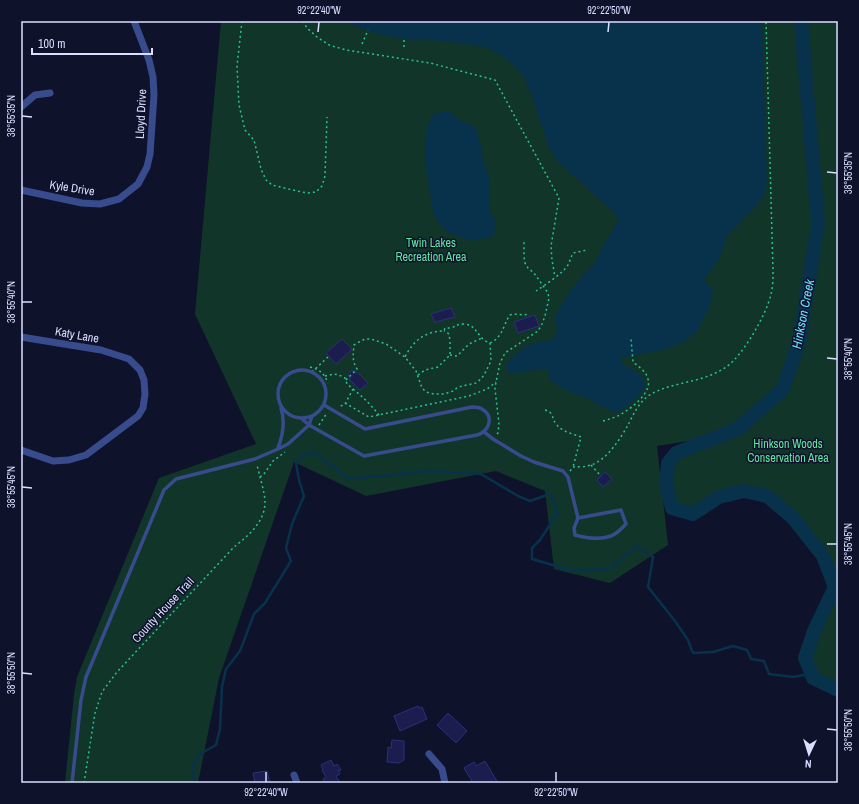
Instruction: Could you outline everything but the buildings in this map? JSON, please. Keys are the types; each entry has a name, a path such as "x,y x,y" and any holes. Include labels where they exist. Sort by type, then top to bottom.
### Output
{"street":[{"name":"Lloyd Drive","path":"119,199 138,184 147,167 150,146 154,95 153,77 149,60 134,21"},
{"path":"21,107 35,95 50,94"},
{"name":"Kyle Drive","path":"21,190 82,203 100,204 119,199"},
{"name":"Katy Lane","path":"21,337 101,350 129,359 140,370 144,380 145,394 143,408 138,416 86,455 69,460 53,460 21,450"},
{"path":"429,754 442,769 445,783"},
{"path":"294,774 297,783"}],"lane":[{"path":"278,449 281,442 283,417 277,392 279,384 290,373 297,370 314,370 323,382 326,390 324,405 319,412 312,416 301,418 293,417 286,413 281,407"},
{"path":"301,418 309,425 364,456 477,435 484,432 488,428 489,418 483,409 472,407 365,428 324,405"},
{"path":"72,783 81,700 86,677 164,490 176,479 255,459 288,444 309,425 312,416"},
{"path":"484,432 521,456 534,462 563,471 568,477 578,518 574,528 575,535 585,538 612,536 620,531 626,524 621,510 578,518"}],"path":[{"path":"242,21 237,66 239,105 245,130 254,140 261,169 266,180 272,185 307,193 316,192 322,186 325,176 327,117"},
{"path":"303,21 307,28 316,37 329,45 346,50 430,63 495,80 559,198 551,246 555,277"},
{"path":"573,468 591,465 605,456 615,446 635,410 648,397 656,392 722,370 734,360 751,337 766,309 771,295 774,270 766,21"},
{"path":"362,44 368,30"},
{"path":"404,39 404,47"},
{"path":"493,439 498,433 499,424 495,389 500,363 505,353 538,331 547,310 549,298 548,293 525,262 524,240"},
{"path":"536,291 569,264 573,253 587,250"},
{"path":"490,343 495,341 500,336 510,315 528,314"},
{"path":"444,331 445,328 450,328 457,324 466,324 475,328 482,338 490,343"},
{"path":"405,357 412,345 423,335 434,331 444,331 449,334 450,355 438,366 425,370 418,375"},
{"path":"450,355 457,356 469,344 482,338"},
{"path":"346,380 357,369 354,364 354,345 365,339 371,339 386,344 405,357 418,375 422,388 426,392 444,394 453,391 458,387 476,383 481,379 491,361 490,343"},
{"path":"603,421 622,414 629,409 637,402 647,389 649,380 646,374 633,362 631,339"},
{"path":"314,370 329,356"},
{"path":"310,367 325,376 328,383"},
{"path":"325,376 334,374 345,378 347,384 373,407 378,415"},
{"path":"353,389 345,404 369,416 469,396 487,389 496,382"},
{"path":"545,410 551,413 559,428 582,436 573,468 568,477"},
{"name":"County House Trail","path":"84,783 95,713 102,692 117,672 234,547 250,533 261,518 265,501 255,459"},
{"path":"591,465 601,476"}],"green space":[{"name":"Twin Lakes Recreation Area","path":"221,21 796,21 801,46 803,73 805,67 801,21 838,21 838,690 813,678 805,658 814,631 835,587 823,556 793,518 767,496 744,491 719,497 693,514 672,508 666,485 668,463 676,453 738,429 753,416 713,437 657,446 668,545 610,583 554,569 545,491 496,471 366,496 294,462 219,678 198,783 65,783 77,677 159,478 256,444 195,314","holes":["807,115 810,119 818,223 814,251 811,164","787,377 783,389 767,403 767,402"]}],"water":[{"path":"347,21 762,21 767,183 763,197 727,236 720,257 704,280 713,290 709,308 698,330 682,343 662,350 620,358 623,364 643,378 645,386 641,394 628,406 618,412 611,411 587,398 571,393 550,380 548,370 540,369 510,374 508,372 506,364 525,347 533,343 554,339 558,327 554,320 558,311 582,276 595,263 617,223 618,216 556,160 548,145 533,99 523,75 501,55 485,47 442,41 397,38 375,33 353,25"},
{"path":"447,111 462,121 475,127 480,140 483,160 490,180 490,214 494,217 496,226 493,235 488,238 470,240 448,233 435,218 425,160 426,132 433,114"}],"waterway":[{"name":"Hinkson Creek","path":"801,21 818,223 800,339 783,389 738,429 676,453 668,463 666,485 672,508 693,514 719,497 744,491 767,496 793,518 823,556 835,587 814,631 805,658 813,678 838,690"},
{"path":"195,783 192,769 200,754 216,745 220,729 222,687 226,669 240,651 254,614 265,603 291,561 286,548 292,524 304,496 296,463 303,455 313,452 349,479 429,471 481,474 518,496 530,501 550,494 558,512 540,540 532,548 532,559 570,570 610,569 636,546 653,557 648,587 675,621 688,640 694,653 713,652 733,646 747,650 751,659 764,661 769,674 793,677 804,675 813,678"}],"park label":[{"name":"Hinkson Woods Conservation Area","path":"788,451"}]}
